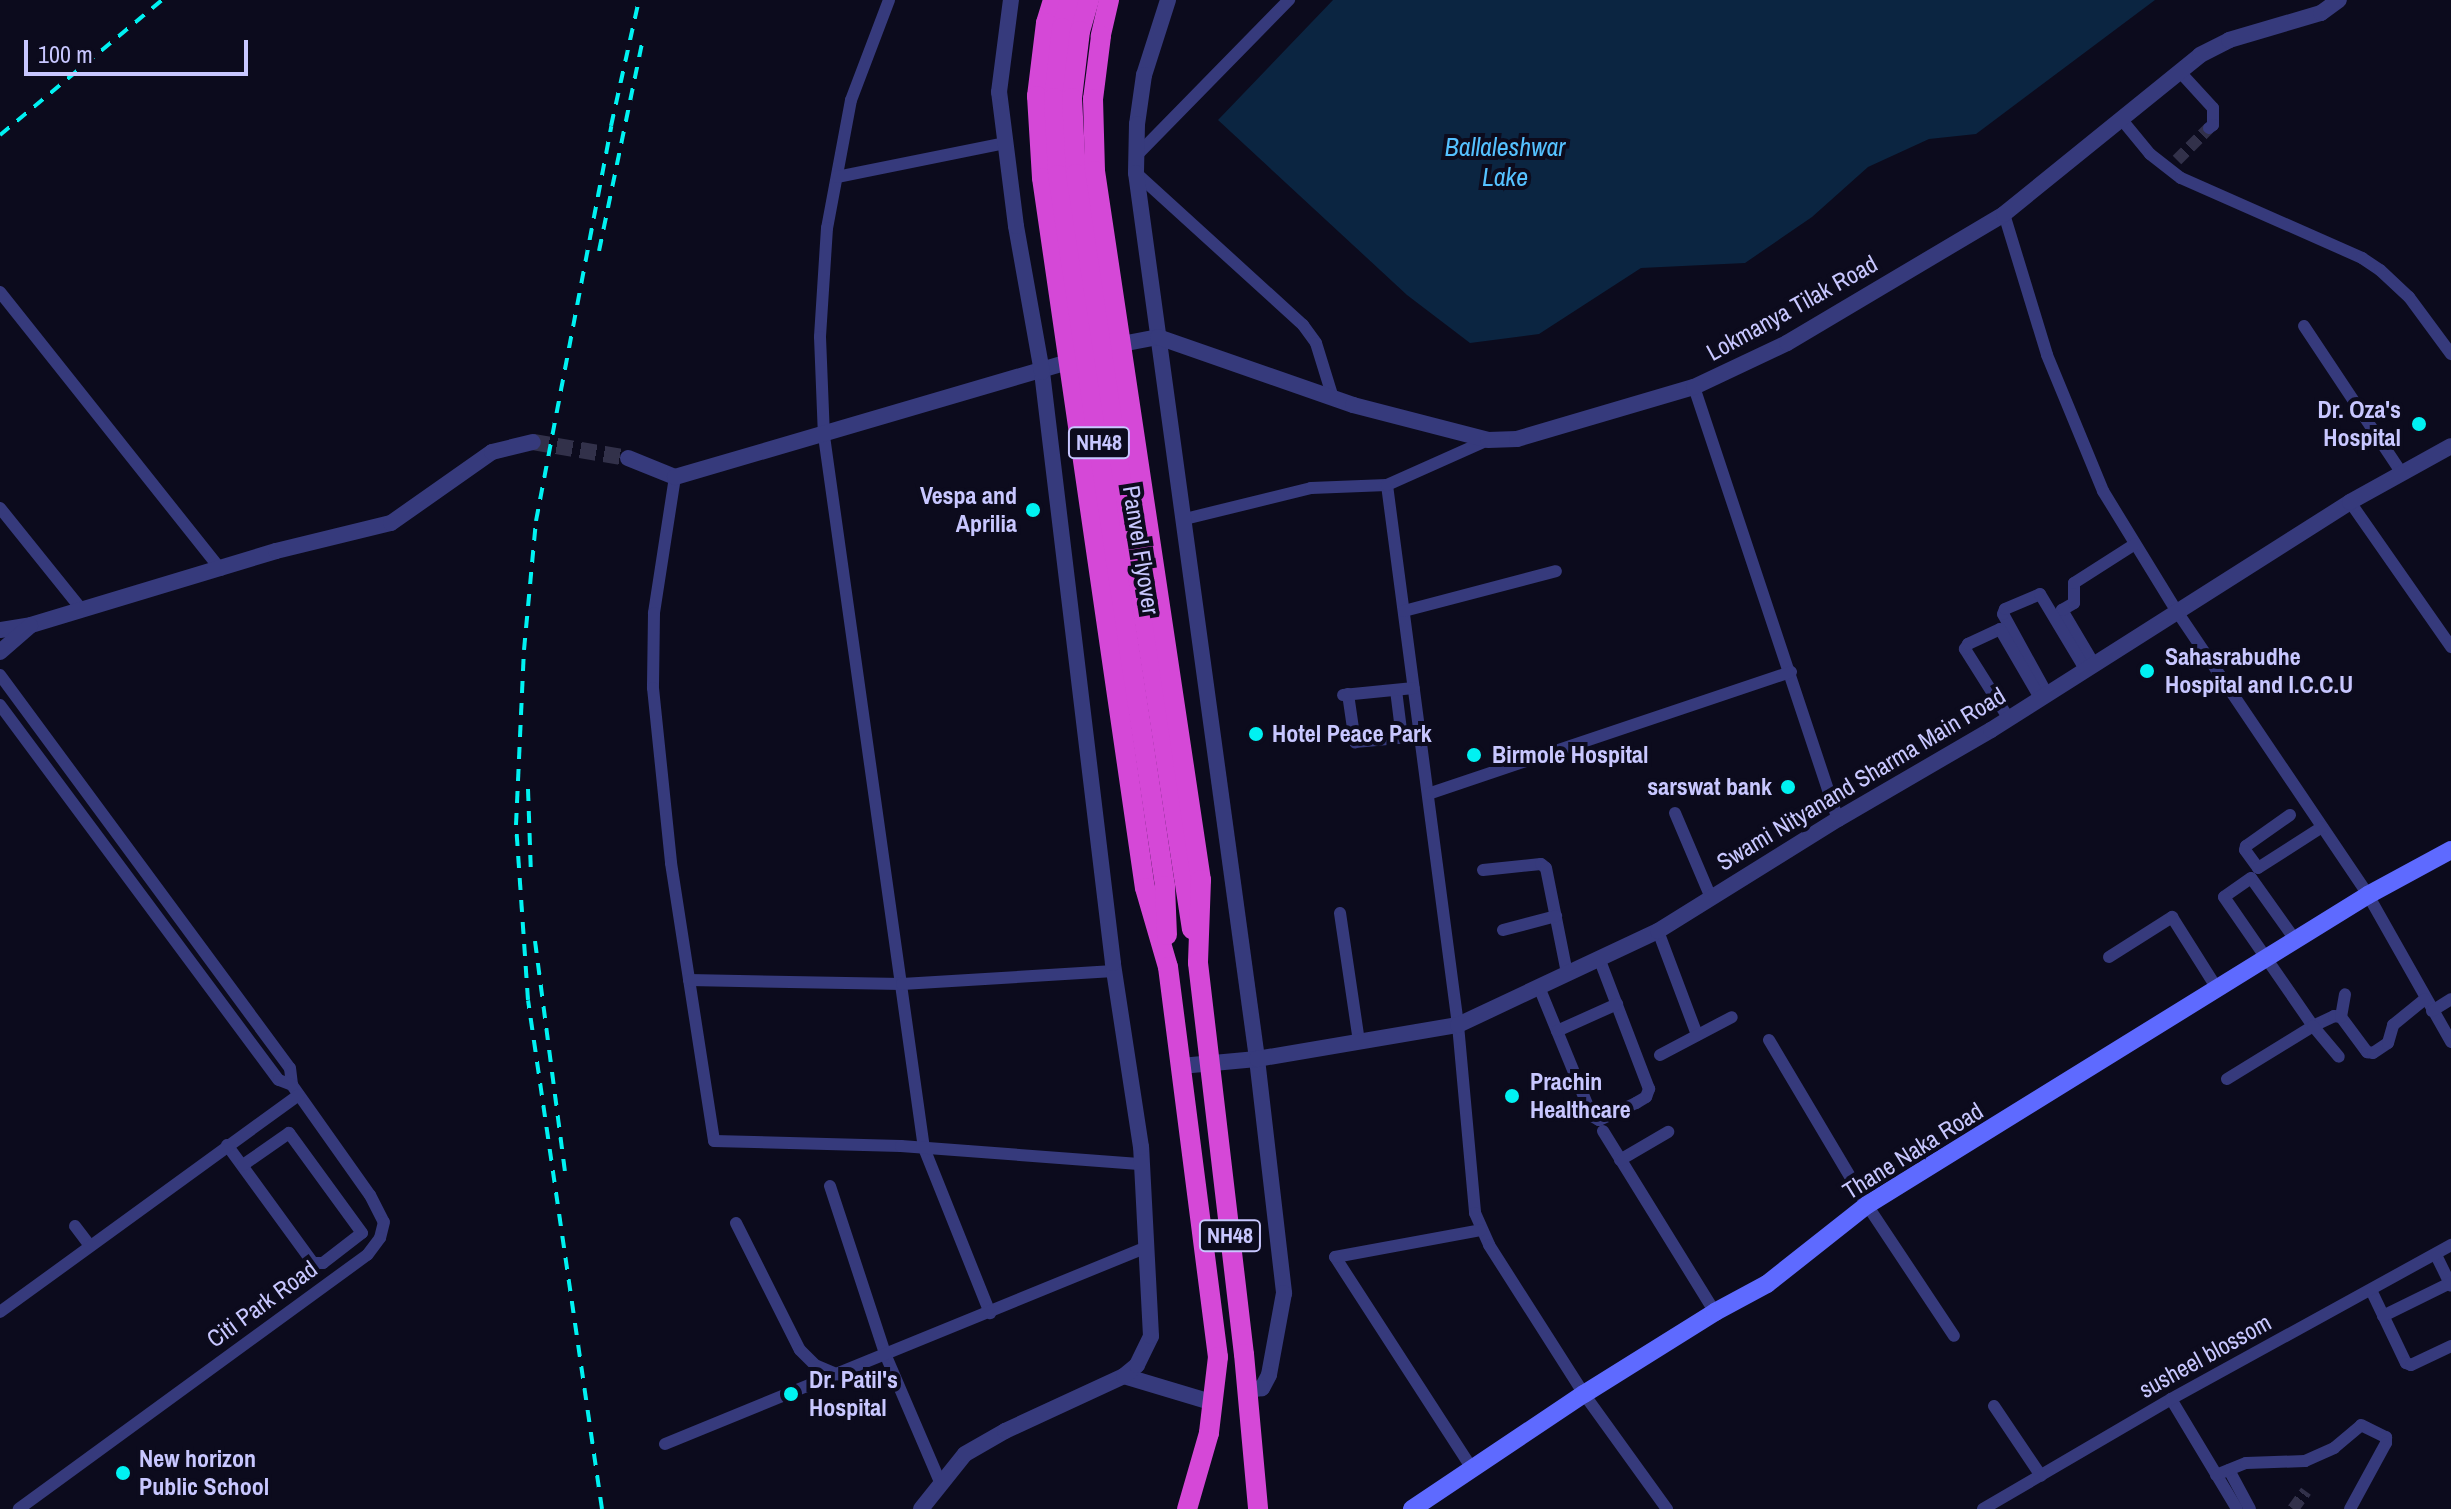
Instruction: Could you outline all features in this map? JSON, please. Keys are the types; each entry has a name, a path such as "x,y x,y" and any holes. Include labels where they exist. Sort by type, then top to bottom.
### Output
{"highway":[{"path":"1053,0 1046,23 1037,96 1038,136 1145,888 1168,967"},
{"name":"Panvel Flyover","path":"1070,0 1062,28 1054,98 1058,175 1174,885 1198,963"},
{"name":"Panvel Flyover","path":"1089,0 1080,31 1072,98 1076,174 1174,885 1168,967"},
{"path":"1109,0 1097,66 1093,138 1201,880 1198,963"},
{"name":"NH48","path":"1198,963 1258,1509"},
{"name":"NH48","path":"1168,967 1218,1357 1214,1403 1199,1474 1187,1509"}],"main road":[{"name":"Thane Naka Road","path":"1412,1509 1584,1394 1715,1312 1767,1284 1867,1205 2368,895 2451,850"}],"street":[{"path":"889,0 851,100 827,228 820,337 824,436 924,1148 990,1313"},
{"path":"921,1509 965,1454 1124,1376 1137,1365 1151,1336 1142,1164 1114,971 1042,372 999,92 1011,0"},
{"path":"1168,0 1144,75 1136,164 1257,1059 1284,1293 1269,1375 1262,1388 1247,1390"},
{"path":"1136,164 1289,0"},
{"name":"Lokmanya Tilak Road","path":"1158,337 1333,398 1488,440 1517,439 1694,387 1787,343 2004,214 2200,55 2229,40 2310,17 2339,0"},
{"path":"2180,72 2213,108 2213,125 2209,128"},
{"path":"2122,120 2150,154 2172,164 2190,183 2362,258 2380,270 2409,297 2451,354"},
{"path":"837,177 1005,143"},
{"path":"1136,164 1303,325 1316,343 1333,398"},
{"path":"2004,214 2047,355 2103,491 2176,610 2368,895 2451,1042"},
{"path":"0,292 221,570"},
{"path":"2304,326 2401,472"},
{"path":"628,458 675,477 1042,372 1121,343 1158,337"},
{"path":"1694,387 1838,819"},
{"path":"1185,519 1311,488 1387,485 1488,440"},
{"path":"0,630 31,625 221,570 265,554 391,523 492,452 533,442"},
{"name":"Swami Nityanand Sharma Main Road","path":"1181,1066 1257,1059 1458,1025 1658,931 1838,819 2009,719 2350,502 2451,446"},
{"path":"675,477 654,613 653,688 671,863 714,1141 924,1148 1142,1164"},
{"path":"1387,485 1458,1025 1475,1213 1481,1230 1584,1394 1667,1509"},
{"path":"2350,502 2451,647"},
{"path":"0,508 82,610"},
{"path":"2089,666 2062,610 2074,603 2074,583 2135,544"},
{"path":"1404,611 1556,571"},
{"path":"2044,696 2003,614 2005,609 2040,594 2089,666"},
{"path":"0,652 31,625"},
{"path":"2009,719 1965,649 1968,644 2000,629 2044,696"},
{"path":"1428,794 1791,672"},
{"path":"0,675 290,1068 295,1090"},
{"path":"1414,688 1345,695 1355,742 1420,736"},
{"path":"1396,690 1402,738"},
{"path":"0,705 279,1080 295,1090"},
{"path":"1675,813 1711,898"},
{"path":"2290,815 2246,846 2245,850 2258,868 2322,827"},
{"path":"1483,870 1541,864 1546,868 1567,973"},
{"path":"2296,941 2248,877 2224,900 2313,1026 2339,1057"},
{"path":"148,903 160,893"},
{"path":"1340,913 1359,1042"},
{"path":"1503,930 1556,916"},
{"path":"2109,957 2172,917 2218,990"},
{"path":"1658,931 1697,1035"},
{"path":"1539,987 1586,1104 1592,1116 1599,1120 1649,1094 1599,958"},
{"path":"689,980 902,984 1114,971"},
{"path":"2341,1017 2345,994"},
{"path":"2227,1079 2334,1016 2341,1017 2367,1052 2373,1053 2388,1043 2393,1025 2425,999"},
{"path":"2432,1011 2451,999"},
{"path":"1557,1031 1617,1004"},
{"path":"1660,1055 1732,1017"},
{"path":"1769,1040 1867,1205 1954,1336"},
{"path":"0,1312 227,1145 295,1090"},
{"name":"Citi Park Road","path":"19,1509 367,1255 380,1238 384,1222 370,1195 295,1090"},
{"path":"1603,1131 1715,1312"},
{"path":"1620,1160 1668,1132"},
{"path":"243,1165 285,1134 292,1136 362,1233 318,1265"},
{"path":"227,1145 330,1282"},
{"path":"830,1186 886,1356 940,1482"},
{"path":"736,1223 800,1350 815,1365 838,1375"},
{"path":"75,1226 90,1246"},
{"path":"1471,1467 1335,1257 1481,1230"},
{"name":"susheel blossom","path":"1983,1509 2171,1399 2451,1245"},
{"path":"665,1444 1147,1247"},
{"path":"2383,1316 2450,1284 2436,1255"},
{"path":"2371,1290 2406,1363 2411,1365 2451,1346"},
{"path":"1124,1376 1214,1403"},
{"path":"2171,1399 2237,1509"},
{"path":"1994,1406 2041,1476"},
{"path":"2216,1475 2246,1463 2305,1461 2334,1448 2361,1425 2386,1437 2386,1443 2350,1509"},
{"path":"2229,1470 2250,1509"}],"water":[{"name":"Ballaleshwar Lake","path":"1333,0 2155,0 1976,134 1929,139 1868,167 1812,217 1745,263 1641,268 1539,334 1470,343 1407,295 1218,120"}],"tunnel":[{"path":"2177,160 2209,128"},
{"path":"533,442 628,458"},
{"path":"2293,1509 2306,1491"}],"railway":[{"path":"0,135 162,0"},
{"path":"602,1509 528,1000 516,825 524,650 536,521 611,126 639,0"},
{"path":"599,251 642,43"},
{"path":"528,789 531,877"},
{"path":"535,941 565,1171"}],"place":[{"name":"Dr. Oza's Hospital","path":"2419,424"},
{"name":"Vespa and Aprilia","path":"1033,510"},
{"name":"Sahasrabudhe Hospital and I.C.C.U","path":"2147,671"},
{"name":"Hotel Peace Park","path":"1256,734"},
{"name":"Birmole Hospital","path":"1474,755"},
{"name":"sarswat bank","path":"1788,787"},
{"name":"Prachin Healthcare","path":"1512,1096"},
{"name":"Dr. Patil's Hospital","path":"791,1394"},
{"name":"New horizon Public School","path":"123,1473"}]}
